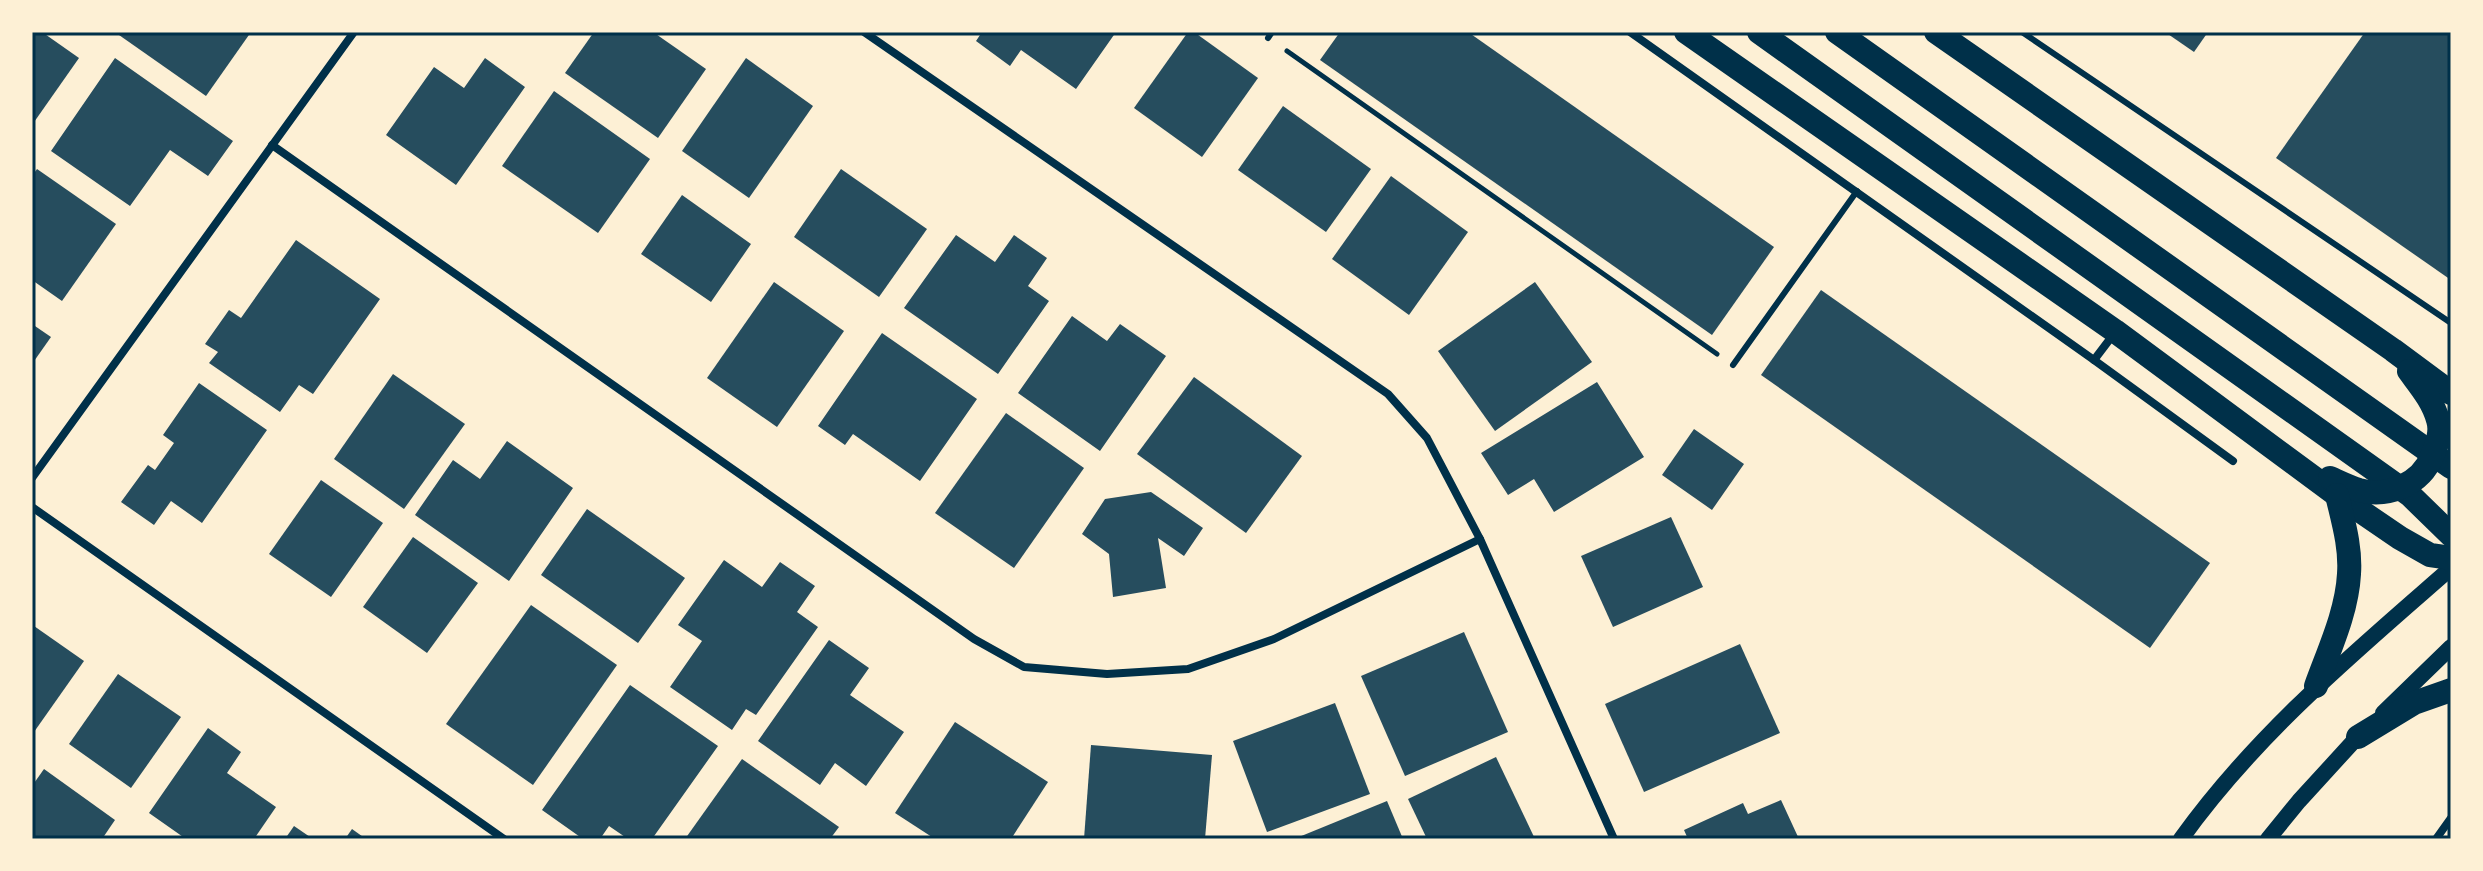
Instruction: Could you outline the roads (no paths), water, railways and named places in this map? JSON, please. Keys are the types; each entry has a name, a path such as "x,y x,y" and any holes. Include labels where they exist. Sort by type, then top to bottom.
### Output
{"highway":[{"path":"1686,32 2115,331 2337,495 2430,555 2451,558"},
{"path":"1759,32 2410,495 2451,535"},
{"path":"1837,32 2451,467"},
{"path":"1936,32 2448,389"},
{"path":"2301,467 2362,491 2392,491 2414,481 2430,462 2439,441 2439,422 2430,399 2393,350"},
{"path":"2316,686 2344,606 2349,574 2348,544 2337,495"},
{"path":"2358,737 2414,703 2451,690"}],"main road":[{"path":"2181,839 2246,758 2316,686 2451,568"},
{"path":"2268,839 2358,737 2451,647"}],"street":[{"path":"32,478 354,32"},
{"path":"864,32 1388,394 1427,438 1480,539 1614,839"},
{"path":"1630,32 2233,461"},
{"path":"272,145 974,639 1024,667 1107,674 1188,669 1274,639 1480,539"},
{"path":"2094,360 2115,331"},
{"path":"32,507 504,839"},
{"path":"2436,839 2451,818"}],"lane":[{"path":"2022,32 2451,323"},
{"path":"1733,365 1857,191"}]}
